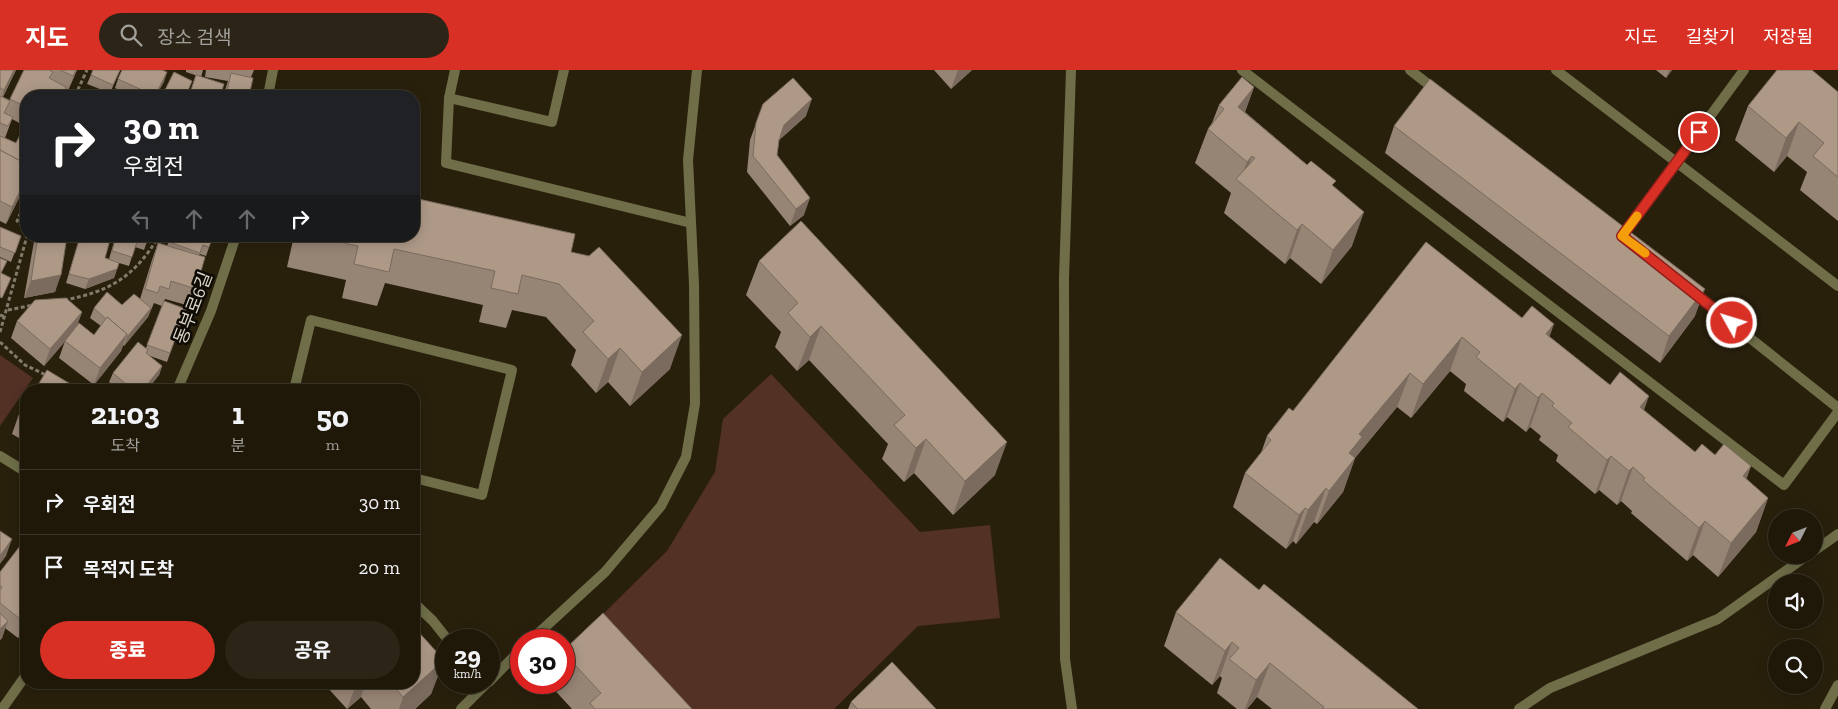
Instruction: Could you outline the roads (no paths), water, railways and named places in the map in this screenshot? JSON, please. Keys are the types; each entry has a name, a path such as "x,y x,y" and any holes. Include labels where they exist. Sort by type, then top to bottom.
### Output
{"street":[{"path":"269,90 273,70"},
{"path":"456,70 449,98 446,163 691,223"},
{"path":"449,98 552,122 564,70"},
{"path":"542,629 605,572 661,506 686,457 695,404 688,160 698,70"},
{"path":"1071,70 1064,278 1065,659 1072,709"},
{"path":"1242,70 1784,485 1838,410 1686,287"},
{"path":"1410,70 1449,101"},
{"path":"1556,70 1838,286"},
{"path":"1622,236 1744,70"},
{"name":"동부로6길","path":"180,384 211,311 234,242"},
{"path":"295,384 311,320 512,370 482,495 420,480"},
{"path":"0,456 20,468"},
{"path":"1823,545 1838,534"},
{"path":"1519,709 1550,688 1718,620 1796,564"},
{"path":"420,609 439,629"},
{"path":"500,669 510,660"},
{"path":"2,709 20,684"},
{"path":"1825,709 1838,685"},
{"path":"461,709 475,694"}]}
